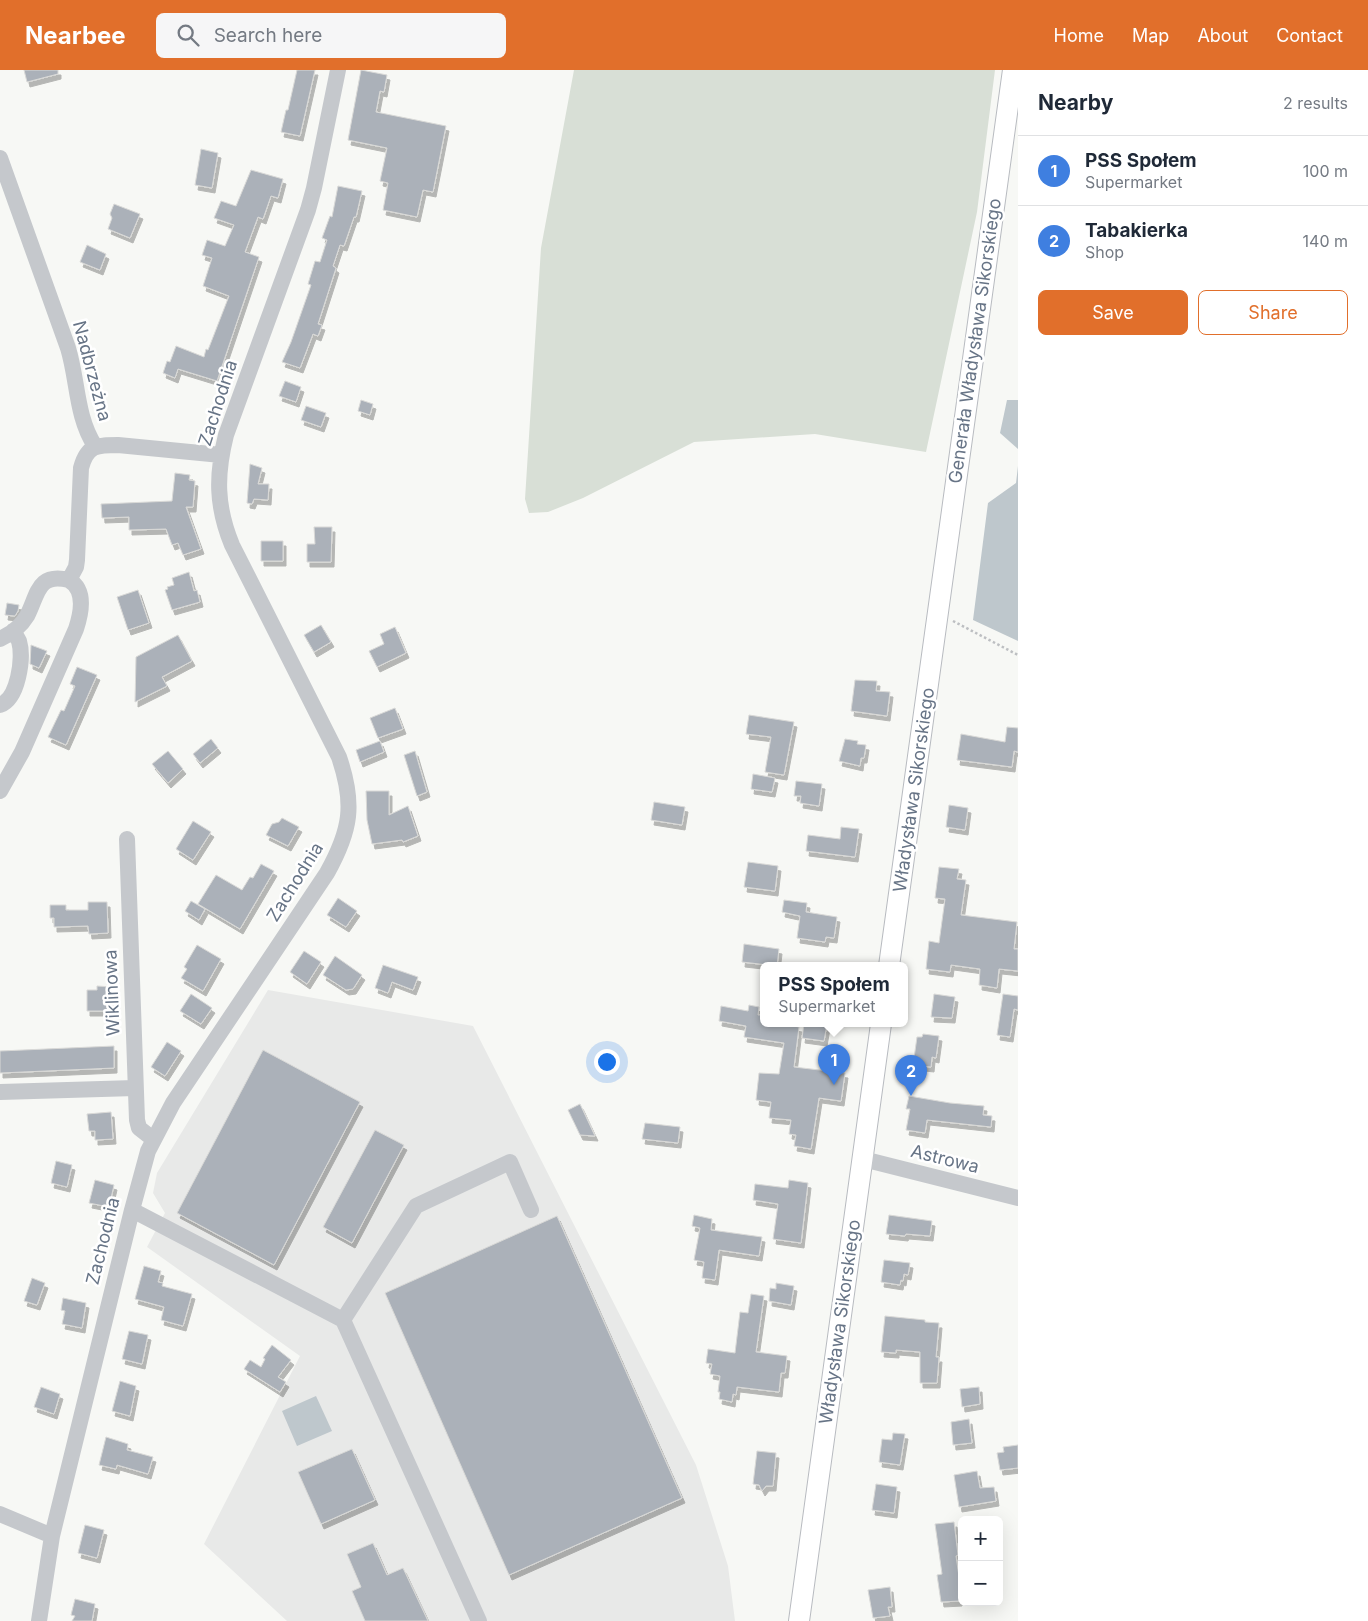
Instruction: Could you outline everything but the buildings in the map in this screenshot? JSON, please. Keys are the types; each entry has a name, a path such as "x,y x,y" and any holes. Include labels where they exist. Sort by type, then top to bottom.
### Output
{"main road":[{"name":"Generała Władysława Sikorskiego","path":"938,613 1013,70"},
{"name":"Władysława Sikorskiego","path":"890,962 938,613"},
{"name":"Władysława Sikorskiego","path":"799,1621 881,1027"}],"street":[{"name":"Zachodnia","path":"39,1621 52,1536 144,1162 153,1139 173,1103 327,873 343,841 348,816 349,792 339,756 227,534 219,500 221,455 226,435 308,210 338,70"},
{"name":"Nadbrzeżna","path":"0,158 65,339 72,363 83,422 95,446 118,445 221,455"},
{"path":"69,580 76,567 77,560 81,468 85,456 95,446"},
{"path":"0,705 6,703 13,690 20,669 19,642 6,635 27,615 41,586 52,579 69,580 77,587 80,598 79,620 22,752 0,791"},
{"name":"Wiklinowa","path":"128,839 137,1124 143,1132 153,1139"},
{"path":"0,1092 135,1088"},
{"name":"Astrowa","path":"863,1158 1018,1198"},
{"path":"343,1320 416,1206 510,1162 531,1210"},
{"path":"132,1210 343,1320 479,1621"},
{"path":"0,1514 52,1536"}],"path":[{"path":"938,613 1018,655"}],"shaded area":[{"path":"574,70 995,70 977,212 926,452 815,434 694,442 583,498 548,512 529,513 525,499 541,248"},
{"path":"1007,400 1018,400 1018,449 1000,433"},
{"path":"1018,466 1018,641 973,620 988,503 1016,483"},
{"path":"268,990 473,1026 696,1465 728,1566 735,1621 287,1621 204,1544 300,1356 147,1247 165,1213 153,1193 157,1173"},
{"path":"316,1396 332,1431 297,1446 282,1411"}],"place":[{"name":"PSS Społem","path":"834,1085"},
{"name":"Tabakierka","path":"911,1096"}]}
